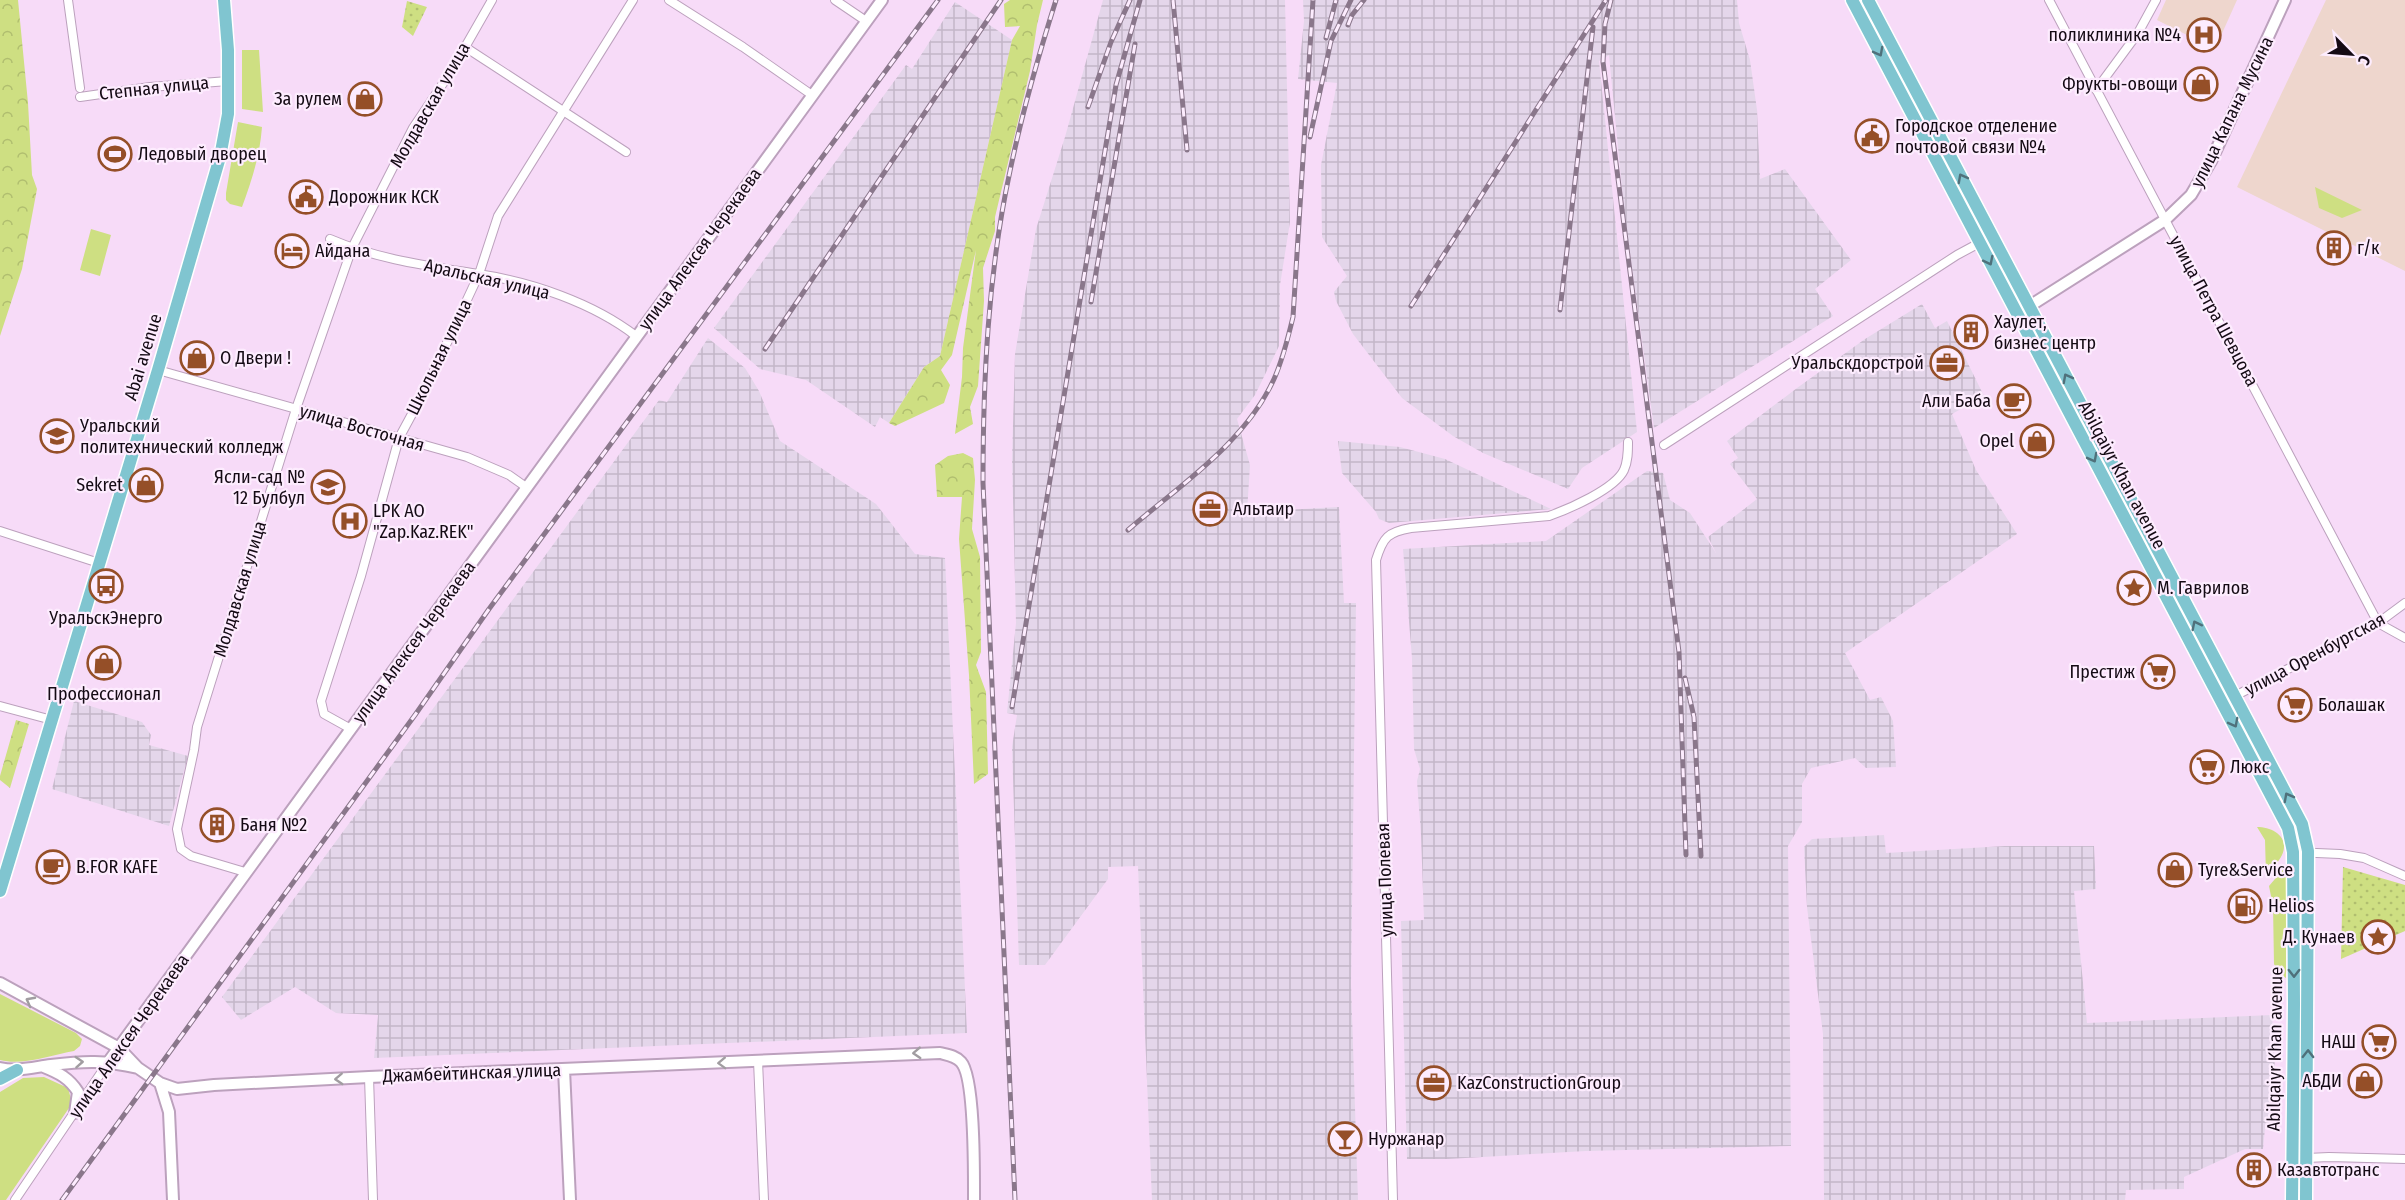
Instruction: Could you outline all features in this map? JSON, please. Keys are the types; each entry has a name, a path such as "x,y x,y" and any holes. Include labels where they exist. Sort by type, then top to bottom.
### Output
{"main road":[{"name":"Abai avenue","path":"0,891 220,157 228,114 224,0"},
{"name":"Abilqaiyr Khan avenue","path":"1852,0 2188,640 2229,700 2302,824 2308,851 2306,1200"},
{"name":"Abilqaiyr Khan avenue","path":"1868,0 2028,304 2229,700 2285,819 2293,843 2292,1200"},
{"path":"0,1079 17,1070"}],"street":[{"name":"Степная улица","path":"68,0 80,92 228,81"},
{"name":"Молдавская улица","path":"245,872 191,856 181,849 177,829 197,727 296,409 352,248 413,128 452,70 492,0"},
{"name":"Школьная улица","path":"351,729 324,714 321,700 361,576 399,438 426,390 479,274 498,216 633,0"},
{"path":"669,0 812,95"},
{"path":"835,0 866,21"},
{"name":"улица Алексея Черекаева","path":"15,1200 109,1061 245,872 882,0"},
{"name":"улица Петра Шевцова","path":"2049,0 2378,623"},
{"path":"2096,90 2138,33 2156,0"},
{"name":"улица Капана Мусина","path":"2017,314 2028,304 2165,220 2191,195 2211,161 2285,0"},
{"path":"465,47 626,152"},
{"path":"1664,445 1947,261 1992,236"},
{"name":"Аральская улица","path":"330,239 352,248 444,270 479,274 536,288 585,307 636,336"},
{"name":"улица Восточная","path":"158,370 466,457 509,475 526,487"},
{"name":"улица Полевая","path":"1393,1200 1376,560 1380,546 1386,537 1395,531 1549,516 1577,505 1620,476 1628,459 1628,442"},
{"path":"0,531 99,563"},
{"name":"улица Оренбургская","path":"2229,700 2378,623 2405,603"},
{"path":"2378,623 2405,638"},
{"path":"0,706 52,720"},
{"path":"2293,852 2308,851 2364,858 2405,876"},
{"name":"Джамбейтинская улица","path":"0,983 119,1048 138,1068 160,1083 177,1089 369,1077 940,1053 956,1058 967,1072 974,1200"},
{"path":"0,1068 17,1070 109,1061 138,1068"},
{"path":"758,1061 764,1200"},
{"path":"41,1066 61,1074 71,1082 78,1092 75,1113"},
{"path":"564,1069 570,1200"},
{"path":"369,1077 373,1200"},
{"path":"160,1083 169,1112 173,1200"},
{"path":"2307,1158 2329,1156 2405,1159"}],"shaded area":[{"path":"1103,0 1285,0 1290,222 1280,285 1279,346 1255,395 1237,419 1250,465 1247,512 1339,507 1344,603 1356,603 1351,984 1358,1200 1152,1200 1138,866 1108,867 1108,879 1045,965 1019,965 1012,747 1017,715 1007,713 1016,623 1012,459 1015,354 1036,229 1065,137"},
{"path":"1303,0 1737,0 1739,23 1750,60 1757,110 1760,179 1785,169 1851,260 1815,289 1833,316 1654,428 1624,209 1609,55 1599,61 1637,432 1582,468 1568,489 1483,453 1453,436 1402,398 1353,334 1336,301 1334,292 1347,276 1322,237 1321,165 1337,83 1298,79 1304,21"},
{"name":"поликлиника №4","path":"2166,0 2237,0 2215,49 2157,20"},
{"path":"2326,0 2405,0 2405,271 2237,187"},
{"path":"955,2 1012,40 940,356 924,367 889,423 880,417 875,427 806,380 760,369 714,328 906,65 912,69"},
{"path":"1922,304 1935,328 1947,321 1984,396 1952,414 1976,470 2017,534 1845,653 1870,700 1881,697 1893,721 1896,767 1866,768 1855,758 1811,768 1802,784 1802,822 1788,846 1791,1146 1586,1151 1448,1159 1407,1159 1401,921 1424,920 1417,781 1420,769 1414,749 1412,658 1403,549 1546,541 1647,471 1663,473 1670,500 1690,513 1716,553 1708,537 1757,499 1730,464 1738,458 1727,441 1865,339"},
{"path":"708,338 745,368 759,391 780,441 876,504 915,554 945,558 967,1033 374,1058 378,1015 336,1013 295,987 241,1020 222,997 659,400 667,402"},
{"path":"1338,441 1400,447 1445,459 1551,509 1389,523 1379,519 1376,512 1342,473"},
{"path":"74,701 142,722 151,735 149,745 188,756 169,826 52,789"},
{"path":"1884,835 1886,853 2005,846 2094,846 2096,889 2074,891 2087,1023 2272,1015 2278,1122 2265,1128 2263,1149 2245,1149 2184,1177 2184,1189 2126,1190 2125,1200 1824,1200 1823,1034 1807,907 1804,847 1812,839"}],"green space":[{"path":"0,0 18,0 32,175 37,189 22,269 0,336"},
{"path":"1010,0 1043,0 1030,71 995,217 995,231 983,268 984,301 978,386 970,407 973,424 955,434 963,348 976,250 952,355 941,370 950,385 944,403 895,426 889,423 924,367 940,356 1012,40 1020,26 1005,27 1004,4"},
{"path":"407,1 427,7 413,36 402,27"},
{"path":"242,50 259,50 263,112 242,109"},
{"path":"238,122 262,127 255,167 242,207 230,204 226,200"},
{"path":"2315,187 2362,210 2342,218 2319,208"},
{"path":"91,229 111,235 100,276 80,270"},
{"path":"963,453 973,458 975,480 972,529 980,557 981,652 976,665 986,692 988,774 974,784 959,539 962,497 937,497 935,465 948,456"},
{"path":"16,720 29,724 10,788 0,780 0,776"},
{"path":"2257,827 2274,831 2279,834 2284,843 2282,855 2266,875 2265,840"},
{"path":"2286,866 2286,978 2279,974 2274,964 2273,906 2269,886"},
{"path":"2343,867 2405,885 2405,931 2341,959"},
{"path":"0,994 76,1033 82,1039 80,1046 74,1051 37,1059 18,1062 0,1060"},
{"path":"44,1077 68,1088 71,1099 69,1108 6,1200 0,1200 0,1092 23,1078"}],"railway":[{"path":"62,1200 415,715 489,609 938,0"},
{"path":"765,349 1001,0"},
{"path":"1015,1200 983,483 984,405 988,326 996,248 1025,106 1056,0"},
{"path":"1088,107 1111,42 1130,0"},
{"path":"1012,707 1116,85 1140,0"},
{"path":"1173,0 1187,150"},
{"path":"1128,530 1210,462 1229,443 1262,402 1280,364 1293,317 1313,0"},
{"path":"1326,38 1336,0"},
{"path":"1310,137 1331,41 1351,0"},
{"path":"1348,25 1352,15 1364,0"},
{"path":"1411,306 1606,0"},
{"path":"1611,0 1605,24 1603,62 1679,652 1686,855"},
{"path":"1560,310 1593,27"},
{"path":"1091,302 1135,44"},
{"path":"1685,678 1694,717 1701,856"}],"place":[{"name":"поликлиника №4","path":"2204,35"},
{"name":"Фрукты-овощи","path":"2201,84"},
{"name":"За рулем","path":"365,99"},
{"name":"Городское отделение почтовой связи №4","path":"1872,136"},
{"name":"Ледовый дворец","path":"115,154"},
{"name":"Дорожник КСК","path":"306,197"},
{"name":"г/к","path":"2334,248"},
{"name":"Айдана","path":"292,251"},
{"name":"Хаулет, бизнес центр","path":"1971,332"},
{"name":"О Двери !","path":"197,358"},
{"name":"Уральскдорстрой","path":"1947,363"},
{"name":"Али Баба","path":"2014,401"},
{"name":"Уральский политехнический колледж","path":"57,436"},
{"name":"Opel","path":"2037,441"},
{"name":"Sekret","path":"146,485"},
{"name":"Ясли-сад № 12 Булбул","path":"328,487"},
{"name":"Альтаир","path":"1210,509"},
{"name":"LPK AO \"Zap.Kaz.REK\"","path":"350,521"},
{"name":"УральскЭнерго","path":"106,586"},
{"name":"М. Гаврилов","path":"2134,588"},
{"name":"Профессионал","path":"104,663"},
{"name":"Престиж","path":"2158,672"},
{"name":"Болашак","path":"2295,705"},
{"name":"Люкс","path":"2207,767"},
{"name":"Баня №2","path":"217,825"},
{"name":"B.FOR KAFE","path":"53,867"},
{"name":"Tyre&Service","path":"2175,870"},
{"name":"Helios","path":"2245,906"},
{"name":"Д. Кунаев","path":"2378,937"},
{"name":"НАШ","path":"2379,1042"},
{"name":"АБДИ","path":"2365,1081"},
{"name":"KazConstructionGroup","path":"1434,1083"},
{"name":"Нуржанар","path":"1345,1139"},
{"name":"Казавтотранс","path":"2254,1170"}]}
